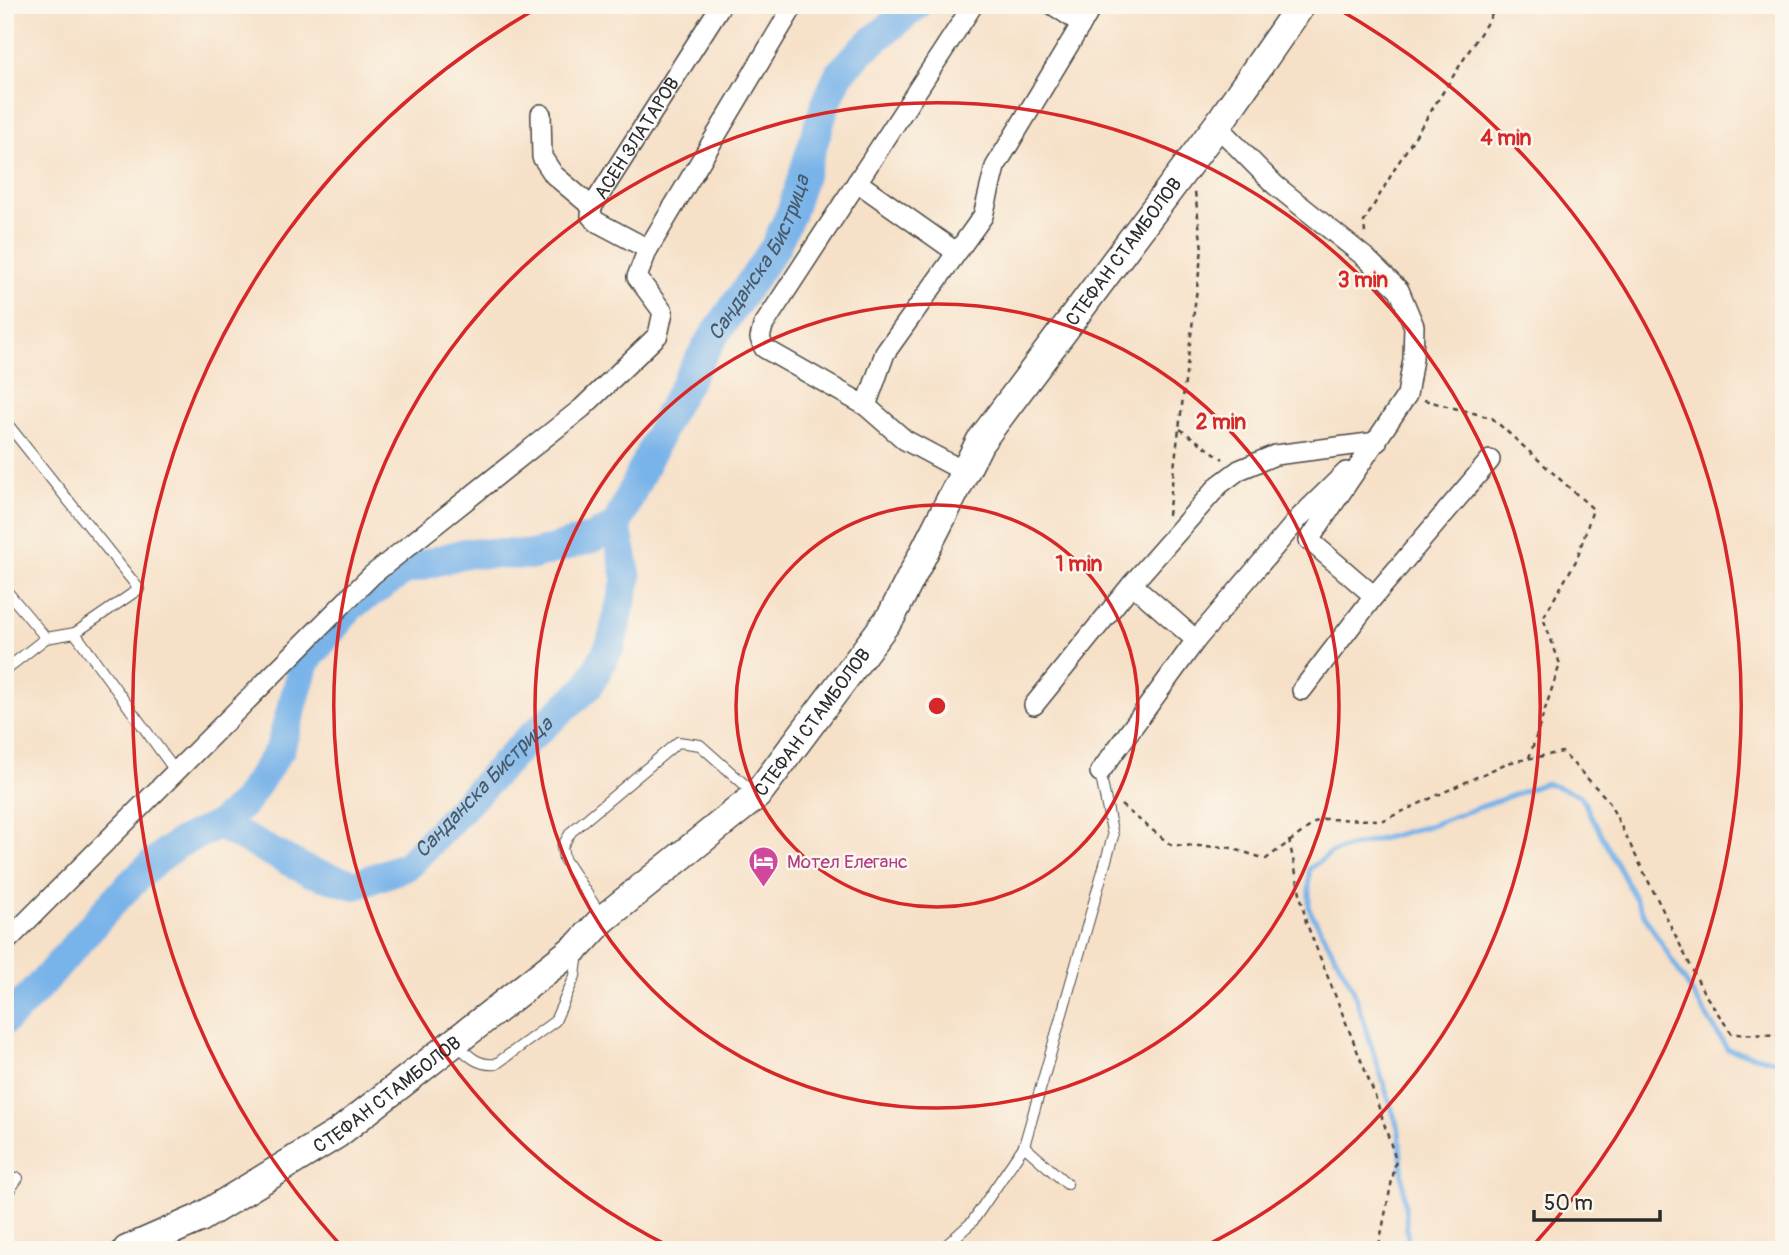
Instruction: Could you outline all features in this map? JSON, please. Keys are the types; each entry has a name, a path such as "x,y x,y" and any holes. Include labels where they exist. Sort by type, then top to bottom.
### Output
{"street":[{"name":"АСЕН ЗЛАТАРОВ","path":"648,249 597,222 591,216 592,208 721,5"},
{"path":"5,943 372,575 582,408 658,335 663,312 637,276 648,249 793,5"},
{"path":"965,472 905,440 866,407 764,348 760,338 763,326 973,5"},
{"path":"1053,5 1082,23"},
{"path":"866,407 884,353 983,216 995,167 1093,5"},
{"name":"СТЕФАН СТАМБОЛОВ","path":"127,1250 200,1218 337,1134 579,945 603,919 757,795 892,615 980,442 1217,126 1301,5"},
{"path":"541,114 541,157 554,175 592,208"},
{"path":"1217,126 1275,185 1366,258 1399,290 1414,326 1413,359 1407,396 1309,540 1374,597"},
{"path":"858,182 956,252"},
{"path":"1034,705 1132,584 1219,485 1239,470 1275,455 1377,442"},
{"path":"1100,772 1196,640 1299,518 1377,442"},
{"path":"1302,690 1374,597 1490,460"},
{"path":"1132,584 1196,640"}],"lane":[{"path":"5,421 139,589 75,633 46,638 5,670"},
{"path":"5,589 46,638"},
{"path":"75,633 176,772"},
{"path":"603,919 564,859 562,847 571,832 678,742 700,745 757,795"},
{"path":"941,1250 972,1222 1024,1146 1113,836 1100,772"},
{"path":"454,1042 474,1061 486,1065 496,1064 555,1021 575,976 579,945"},
{"path":"1024,1146 1067,1184"},
{"path":"5,1196 18,1178"}],"path":[{"path":"1366,258 1364,222 1498,5"},
{"path":"1163,548 1202,249 1191,161"},
{"path":"1407,396 1492,418 1593,509 1577,559 1542,618 1560,664 1529,759"},
{"path":"1180,429 1239,470"},
{"path":"1105,795 1137,816 1171,845 1228,847 1266,859 1320,820 1384,820 1507,763 1562,752 1608,800 1704,993 1732,1034 1784,1035"},
{"path":"1289,840 1306,922 1374,1093 1396,1160 1378,1250"}],"waterway":[{"name":"Санданска Бистрица","path":"5,1020 48,977 129,885 180,843 219,825 310,872 355,885 407,866 526,741 588,687 611,644 627,578 616,526 668,415 707,346 775,247 791,213 825,106 839,74 863,49 917,5"},
{"name":"Санданска Бистрица","path":"219,825 245,802 280,749 305,662 351,606 405,570 465,553 533,555 592,538 616,526"},
{"path":"1406,1250 1408,1243 1399,1131 1352,986 1309,909 1309,869 1332,852 1428,826 1546,783 1580,795 1644,915 1727,1049 1784,1063"}],"place":[{"name":"Мотел Елеганс","path":"764,888"}]}
